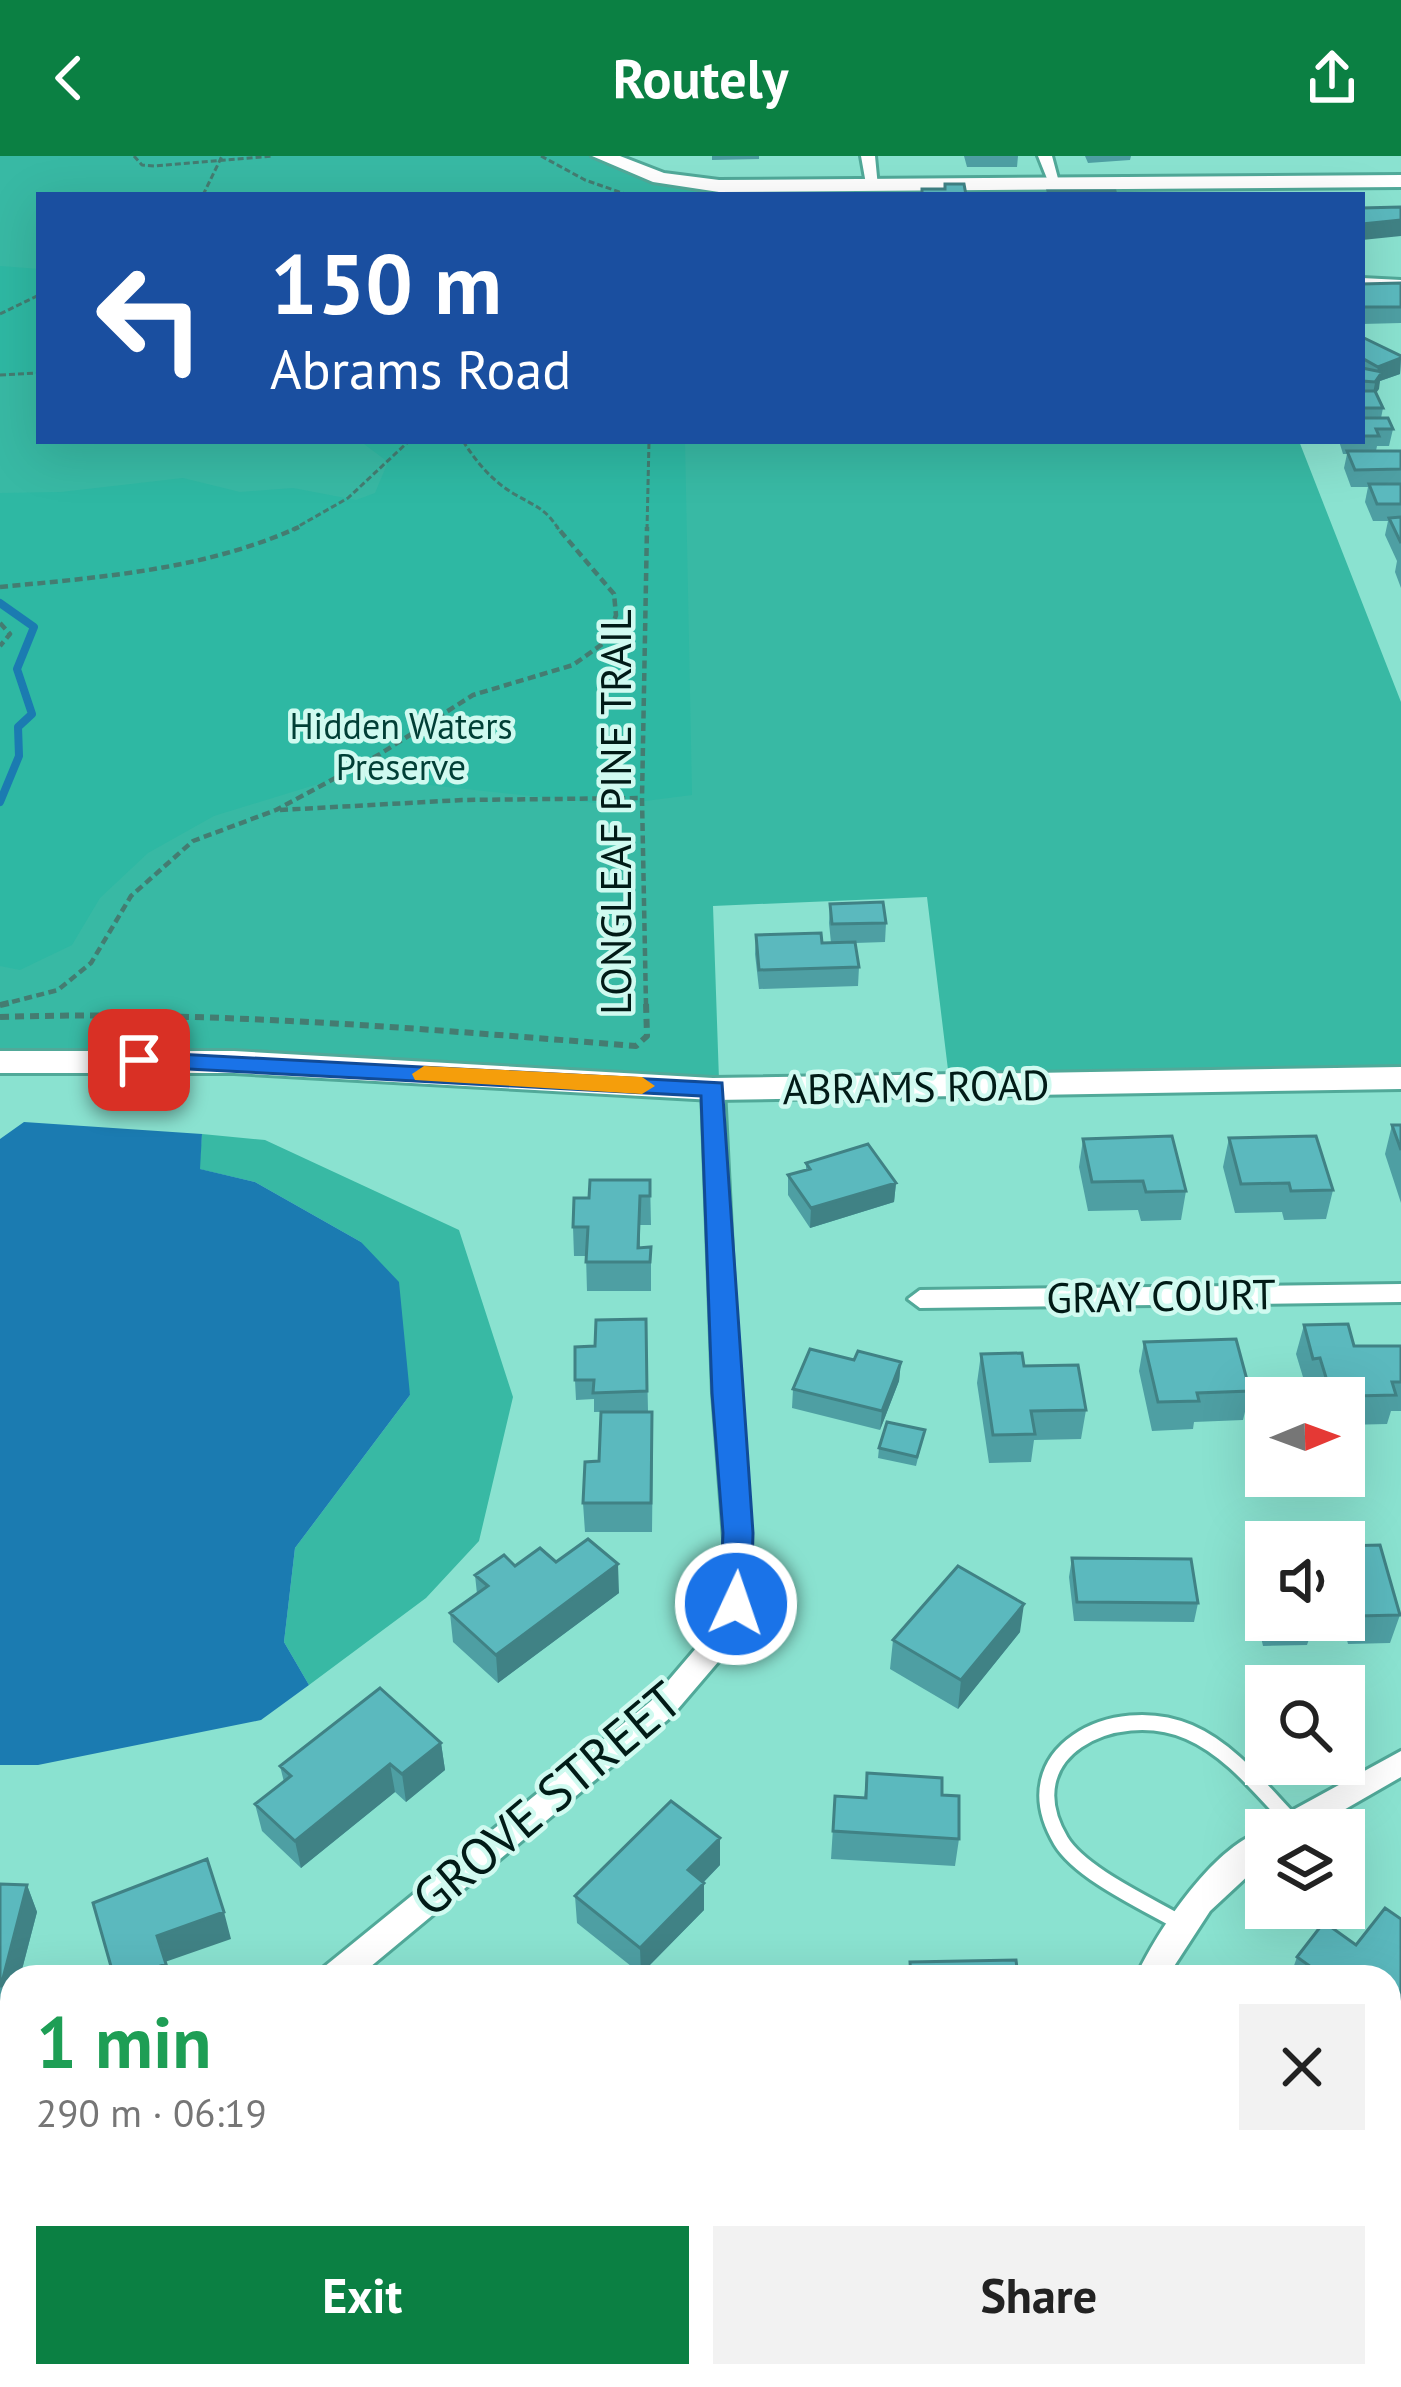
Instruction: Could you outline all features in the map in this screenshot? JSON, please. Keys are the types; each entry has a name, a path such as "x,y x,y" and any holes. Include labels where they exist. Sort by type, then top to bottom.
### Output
{"street":[{"path":"602,156 642,173 681,182 995,189 1055,182 1401,181"},
{"path":"868,156 873,184"},
{"path":"1045,156 1055,182"},
{"path":"1365,282 1401,284"},
{"name":"ABRAMS ROAD","path":"0,1062 234,1062 713,1089 1401,1078"},
{"name":"GROVE STREET","path":"350,1965 661,1708 720,1640 736,1604 738,1533 726,1393 713,1089"},
{"name":"GRAY COURT","path":"920,1299 1401,1293"},
{"path":"1318,1809 1401,1763"},
{"path":"1158,1965 1182,1924 1245,1857"}],"lane":[{"path":"1182,1924 1114,1883 1062,1844 1048,1807 1048,1787 1056,1763 1073,1738 1101,1724 1159,1721 1191,1733 1233,1765 1273,1809"}],"path":[{"path":"134,156 142,165 155,166 273,156"},
{"path":"541,156 619,192"},
{"path":"204,192 220,159"},
{"path":"0,314 36,296"},
{"path":"0,375 36,373"},
{"path":"0,586 182,566 266,543 346,500 406,444"},
{"path":"0,1005 58,990 92,963 131,896 193,841 276,810 380,754 472,695 573,665 608,640 616,615 614,594 564,538 546,508 514,494 478,465 465,444"},
{"name":"LONGLEAF PINE TRAIL","path":"0,1017 123,1013 329,1022 636,1046 647,1036 642,798 649,444"},
{"path":"0,623 10,634 0,646"},
{"path":"276,810 462,800 642,798"}],"green space":[{"name":"Hidden Waters Preserve","path":"0,156 590,156 655,181 833,189 36,192 36,444 1300,444 1401,702 1401,1069 949,1078 927,897 713,906 719,1080 238,1053 0,1053"},
{"path":"0,266 36,269 36,374 0,376"},
{"name":"Hidden Waters Preserve","path":"364,444 685,444 692,795 614,805 344,776 214,816 148,853 100,898 72,945 20,970 0,966 0,493 61,492 183,478 240,492 293,488 356,500 375,493 388,462"},
{"path":"202,1134 265,1140 459,1230 513,1397 479,1541 426,1598 309,1685 284,1642 295,1548 410,1395 361,1242 255,1182 199,1169"}],"water":[{"path":"24,1122 202,1134 200,1169 255,1182 361,1242 399,1282 410,1395 295,1548 284,1642 309,1685 261,1720 38,1765 0,1765 0,1139"}],"building":[{"path":"945,184 964,184 965,192 922,192 922,189 945,189"},
{"path":"1401,207 1401,220 1365,224 1365,208"},
{"path":"1401,283 1401,307 1365,307 1365,284"},
{"path":"1365,338 1401,356 1378,367 1365,360"},
{"path":"1365,369 1382,372 1375,382 1365,381"},
{"path":"1365,391 1375,391 1383,408 1365,408"},
{"path":"1365,418 1388,418 1393,429 1376,429 1379,436 1365,436"},
{"path":"1347,451 1401,451 1401,469 1355,470"},
{"path":"1369,484 1401,484 1401,504 1377,504"},
{"path":"1401,517 1401,543 1389,518"},
{"path":"883,902 886,923 832,924 830,904"},
{"path":"821,933 822,943 855,942 859,967 759,970 756,935"},
{"path":"1392,1125 1401,1125 1401,1150"},
{"path":"1172,1136 1186,1191 1146,1192 1143,1181 1092,1182 1083,1139"},
{"path":"1316,1136 1333,1190 1291,1191 1289,1183 1241,1184 1229,1138"},
{"path":"868,1144 896,1183 811,1208 788,1175 810,1169 806,1163"},
{"path":"590,1180 650,1180 650,1196 640,1196 638,1248 651,1247 650,1262 586,1262 588,1227 573,1227 574,1198 589,1198"},
{"path":"646,1319 647,1391 593,1393 594,1380 575,1380 575,1347 595,1346 596,1320"},
{"path":"1348,1324 1354,1346 1401,1346 1401,1382 1392,1382 1396,1395 1365,1396 1365,1377 1326,1377 1320,1358 1313,1359 1304,1325"},
{"path":"1236,1339 1246,1377 1245,1391 1197,1393 1199,1401 1158,1402 1144,1342"},
{"path":"810,1349 854,1360 858,1351 901,1362 882,1411 793,1389"},
{"path":"1022,1353 1024,1366 1078,1365 1086,1410 1031,1411 1035,1434 993,1435 981,1354"},
{"path":"601,1412 652,1412 651,1503 583,1503 585,1462 599,1461"},
{"path":"887,1422 925,1430 917,1457 879,1448"},
{"path":"588,1539 618,1564 496,1655 450,1613 488,1586 475,1575 504,1555 515,1566 540,1548 556,1562"},
{"path":"1365,1545 1380,1545 1400,1615 1365,1616"},
{"path":"1072,1558 1191,1559 1198,1603 1077,1602"},
{"path":"958,1566 1024,1604 961,1680 893,1640"},
{"path":"380,1688 441,1743 402,1774 390,1764 295,1841 255,1804 291,1776 280,1766"},
{"path":"867,1773 942,1778 942,1795 959,1796 959,1839 833,1831 835,1796 866,1798"},
{"path":"671,1801 720,1838 688,1870 704,1883 640,1948 575,1896"},
{"path":"207,1859 224,1912 157,1936 166,1964 111,1965 93,1903"},
{"path":"0,1884 27,1885 6,1965 0,1965"},
{"path":"1385,1908 1401,1919 1401,1965 1308,1965 1297,1957 1319,1929 1334,1929 1356,1945"},
{"path":"1016,1960 1017,1965 910,1965"}],"waterway":[{"path":"0,603 34,627 17,669 32,714 18,727 19,756 0,802"}],"slow traffic":[{"path":"424,1074 642,1086"}],"route":[{"path":"139,1060 713,1089 726,1393 738,1533 736,1604"}]}
